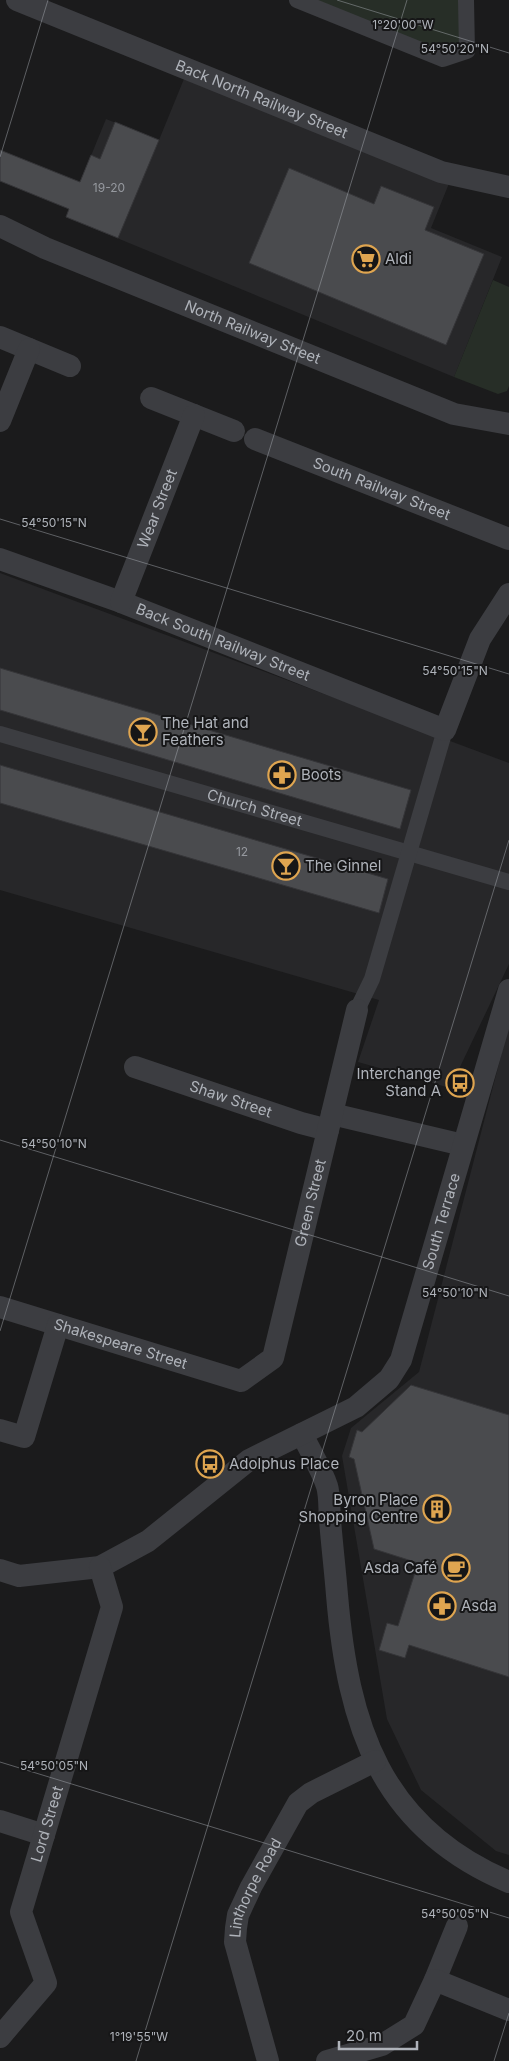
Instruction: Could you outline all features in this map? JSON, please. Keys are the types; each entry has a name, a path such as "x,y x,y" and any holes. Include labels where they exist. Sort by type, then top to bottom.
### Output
{"street":[{"name":"Back North Railway Street","path":"17,0 441,172 509,187"},
{"path":"297,0 443,59 467,50 466,0"},
{"name":"North Railway Street","path":"0,226 45,248 454,414 509,424"},
{"path":"0,338 70,366"},
{"path":"0,421 29,349"},
{"name":"South Railway Street","path":"151,398 509,539"},
{"name":"Wear Street","path":"121,602 194,415"},
{"name":"Back South Railway Street","path":"0,558 121,602 444,730"},
{"path":"357,1010 372,979 444,730 480,639 509,594"},
{"name":"Church Street","path":"0,734 509,882"},
{"name":"South Terrace","path":"100,1567 148,1540 248,1460 356,1407 374,1394 389,1379 401,1360 509,990"},
{"name":"Green Street","path":"240,1381 273,1358 357,1010"},
{"name":"Shaw Street","path":"134,1067 301,1123 330,1122 463,1145"},
{"name":"Shakespeare Street","path":"0,1307 240,1381"},
{"path":"0,1430 24,1437 58,1325"},
{"path":"302,1434 327,1486 339,1622 352,1696 375,1761 391,1790 416,1822 444,1846 478,1870 509,1882"},
{"path":"0,1570 19,1576 100,1567"},
{"name":"Lord Street","path":"0,2037 46,1983 21,1912 112,1607 100,1567"},
{"name":"Linthorpe Road","path":"268,2061 235,1942 238,1915 298,1803 311,1793 375,1761"},
{"path":"0,1821 44,1835"},
{"path":"327,2061 382,2045 414,2025 435,1980 456,1926"},
{"path":"435,1980 509,2010"}],"shaded area":[{"path":"313,0 459,0 459,49 445,55"},
{"path":"186,74 450,181 431,228 502,257 454,377 66,217 106,119 159,140"},
{"path":"493,280 509,287 509,386 507,391 498,394 454,377"},
{"path":"0,573 509,763 509,964 450,1088 358,1062 379,1000 0,890"},
{"name":"Byron Place Shopping Centre","path":"509,1025 509,1855 496,1851 421,1790 387,1719 342,1456 351,1428 419,1372"}],"building":[{"path":"115,122 159,140 118,238 66,217 69,209 0,181 0,150 80,182 91,155 100,159"},
{"name":"Aldi","path":"289,168 374,204 381,186 434,207 425,230 484,254 446,345 249,263"},
{"path":"0,668 411,790 400,829 0,710"},
{"path":"0,765 388,879 379,913 0,803"},
{"name":"Byron Place Shopping Centre","path":"411,1385 509,1415 509,1677 409,1645 405,1658 379,1650 387,1623 398,1626 418,1563 374,1549 354,1459 349,1457 357,1430 362,1432"}],"place":[{"name":"Aldi","path":"366,259"},
{"name":"The Hat and Feathers","path":"143,732"},
{"name":"Boots","path":"282,775"},
{"name":"The Ginnel","path":"286,866"},
{"name":"Interchange Stand A","path":"460,1083"},
{"name":"Adolphus Place","path":"210,1464"},
{"name":"Byron Place Shopping Centre","path":"437,1509"},
{"name":"Asda Café","path":"456,1568"},
{"name":"Asda","path":"442,1606"}]}
